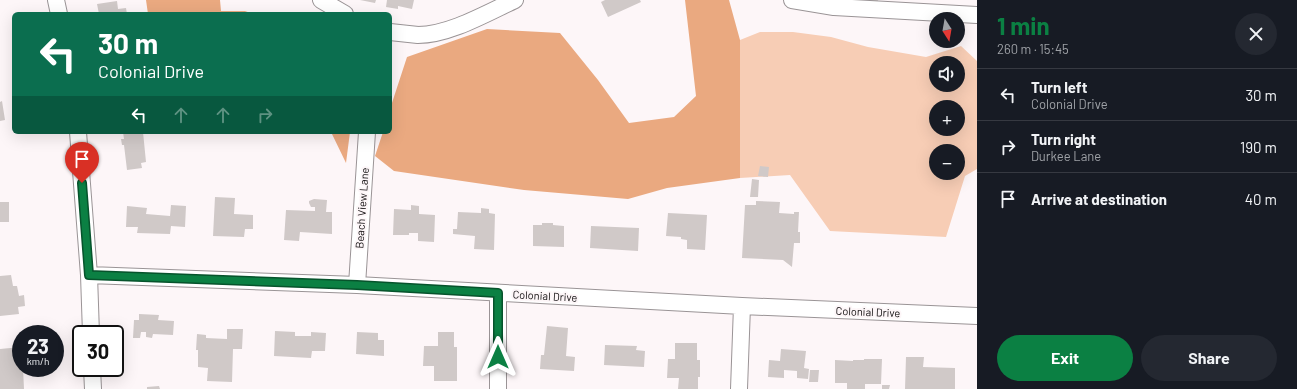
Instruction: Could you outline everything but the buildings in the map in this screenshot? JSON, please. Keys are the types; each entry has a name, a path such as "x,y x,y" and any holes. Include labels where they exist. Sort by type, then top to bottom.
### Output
{"street":[{"path":"56,0 59,12"},
{"path":"321,0 342,12"},
{"path":"392,32 419,35 442,31 460,25 515,0"},
{"path":"792,0 834,7 977,15"},
{"path":"78,134 89,275 91,325"},
{"name":"Beach View Lane","path":"357,285 367,134"},
{"name":"Colonial Drive","path":"89,275 357,285 742,306 977,316"},
{"path":"498,293 498,389"},
{"path":"739,389 742,306"},
{"path":"92,377 93,389"}],"shaded area":[{"path":"146,0 220,0 221,11 248,12 148,12"},
{"path":"685,0 729,0 740,40 740,178 667,188 628,199 524,190 394,171 375,156 382,134 392,134 392,103 407,57 487,29 560,33 598,80 629,123 674,117 696,96"},
{"path":"760,32 793,32 831,37 868,47 926,57 929,56 929,92 965,92 965,56 929,56 955,48 963,48 977,61 977,169 965,176 965,144 929,144 929,180 964,180 946,237 830,231 790,175 740,178 740,40"},
{"path":"332,134 350,134 346,163"}],"route":[{"path":"82,183 89,275 357,285 498,293 498,357"}]}
